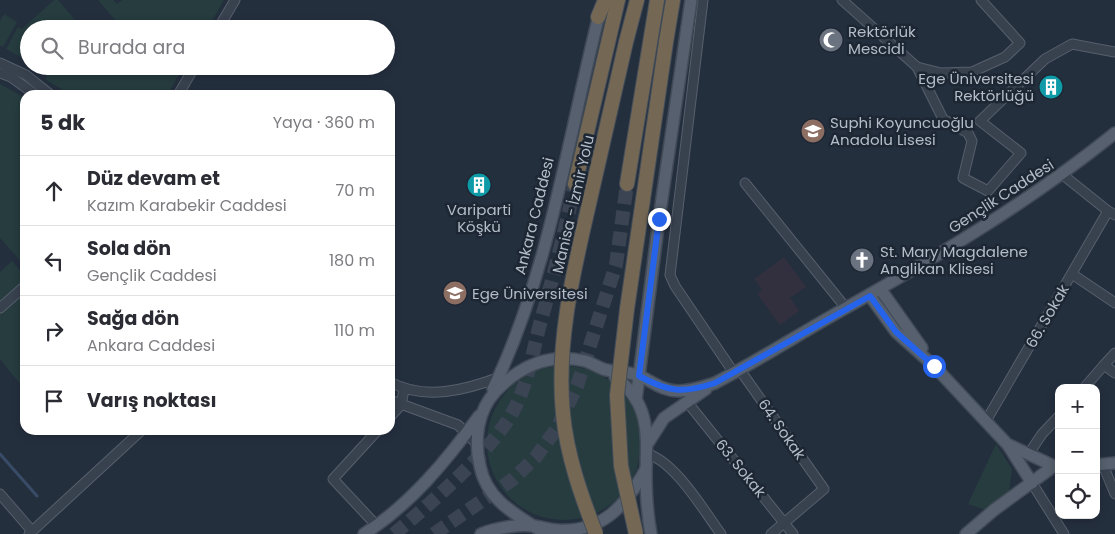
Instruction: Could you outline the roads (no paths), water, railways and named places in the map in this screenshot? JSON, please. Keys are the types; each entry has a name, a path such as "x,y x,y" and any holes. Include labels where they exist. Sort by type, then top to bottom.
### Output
{"highway":[{"path":"598,17 603,0"},
{"path":"575,184 618,0"},
{"name":"Manisa - İzmir Yolu","path":"596,534 578,486 569,450 563,414 561,374 563,342 575,265 637,0"},
{"path":"627,184 657,0"},
{"path":"636,534 621,466 617,395 627,309 673,0"}],"main road":[{"path":"636,400 690,0"},
{"name":"Ankara Caddesi","path":"364,534 412,495 444,463 482,411 498,378 531,297 552,217 598,17"},
{"name":"Gençlik Caddesi","path":"648,449 664,418 715,383 881,290 1063,175 1115,133"},
{"path":"881,290 934,366"},
{"path":"870,296 896,332 934,366 1007,444 1032,483"},
{"path":"546,534 505,509 490,490 480,468 476,444 482,411 503,383 525,367 544,360 565,358 586,362 606,369 623,383 636,400 647,425 647,511 651,534"},
{"name":"Gençlik Caddesi","path":"606,369 639,376 665,389 678,391 697,389 715,383"},
{"path":"1007,444 1055,466"},
{"path":"966,534 994,510 1055,467"},
{"path":"481,534 533,525 558,530 582,528 606,519 627,501 646,469"}],"street":[{"path":"223,20 235,0"},
{"name":"64. Sokak","path":"703,0 670,275 675,286 824,490 784,523"},
{"path":"842,0 917,67 943,119 968,133 972,141 963,178 988,191 1021,153 980,121 1045,59 1072,44 1115,52"},
{"path":"917,67 942,73 972,72 1005,57 1020,43 981,0"},
{"path":"0,63 20,72"},
{"path":"0,73 11,77 29,90"},
{"path":"26,75 46,90"},
{"path":"181,90 190,75"},
{"path":"1063,175 1111,213"},
{"path":"746,183 846,308"},
{"name":"66. Sokak","path":"986,421 1072,274 1111,213"},
{"path":"1072,274 1115,303"},
{"path":"0,308 20,290"},
{"path":"1087,384 1115,353"},
{"path":"1104,365 1115,373"},
{"path":"395,385 404,390 446,392 465,390 525,367"},
{"path":"395,412 401,405 404,390"},
{"path":"395,402 458,425 476,444"},
{"name":"63. Sokak","path":"688,402 793,534"},
{"path":"1028,455 1042,434 1055,420"},
{"path":"0,494 34,532 137,435"},
{"path":"373,435 333,479 376,525"},
{"path":"648,449 681,481 721,534"},
{"path":"1105,464 1115,494"},
{"path":"1032,483 1064,534"},
{"path":"771,534 784,523"}],"waterway":[{"path":"0,454 37,496"}],"tunnel":[{"path":"394,534 473,462 501,430 517,405 529,371 575,184"},
{"path":"434,534 512,480 535,458 557,428 577,386 616,265 627,184"}],"place":[{"name":"Rektörlük Mescidi","path":"831,40"},
{"name":"Ege Üniversitesi Rektörlüğü","path":"1051,87"},
{"name":"Suphi Koyuncuoğlu Anadolu Lisesi","path":"813,131"},
{"name":"Variparti Köşkü","path":"479,185"},
{"name":"St. Mary Magdalene Anglikan Klisesi","path":"862,260"},
{"name":"Ege Üniversitesi","path":"455,293"}]}
